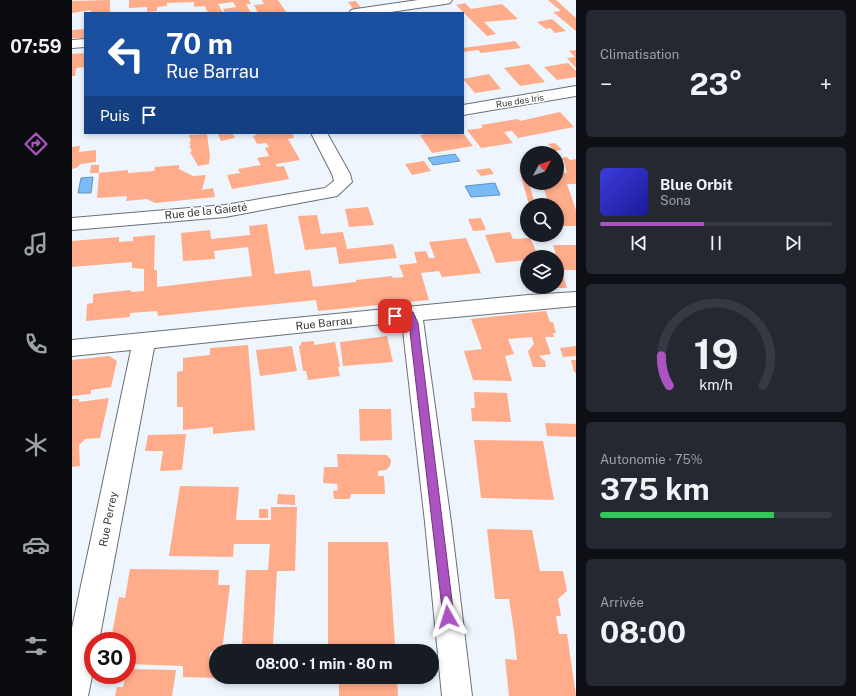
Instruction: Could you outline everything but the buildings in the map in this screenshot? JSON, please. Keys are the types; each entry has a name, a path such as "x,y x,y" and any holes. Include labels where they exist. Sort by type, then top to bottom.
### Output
{"street":[{"path":"363,12 445,0"},
{"path":"72,44 84,43"},
{"name":"Rue des Iris","path":"464,110 576,91"},
{"name":"Rue de la Gaieté","path":"72,224 225,210 323,194 338,188 342,182 341,174 321,134"},
{"name":"Rue Barrau","path":"72,348 144,342 528,302 576,299"},
{"path":"410,314 413,323 438,514 457,696"},
{"name":"Rue Perrey","path":"73,696 144,342"}],"water":[{"path":"455,154 460,161 433,165 428,158"},
{"path":"93,177 91,193 78,193 81,178"},
{"path":"495,183 500,195 471,197 465,186"}],"route":[{"path":"395,316 410,314 413,323 438,522 448,617"}]}
